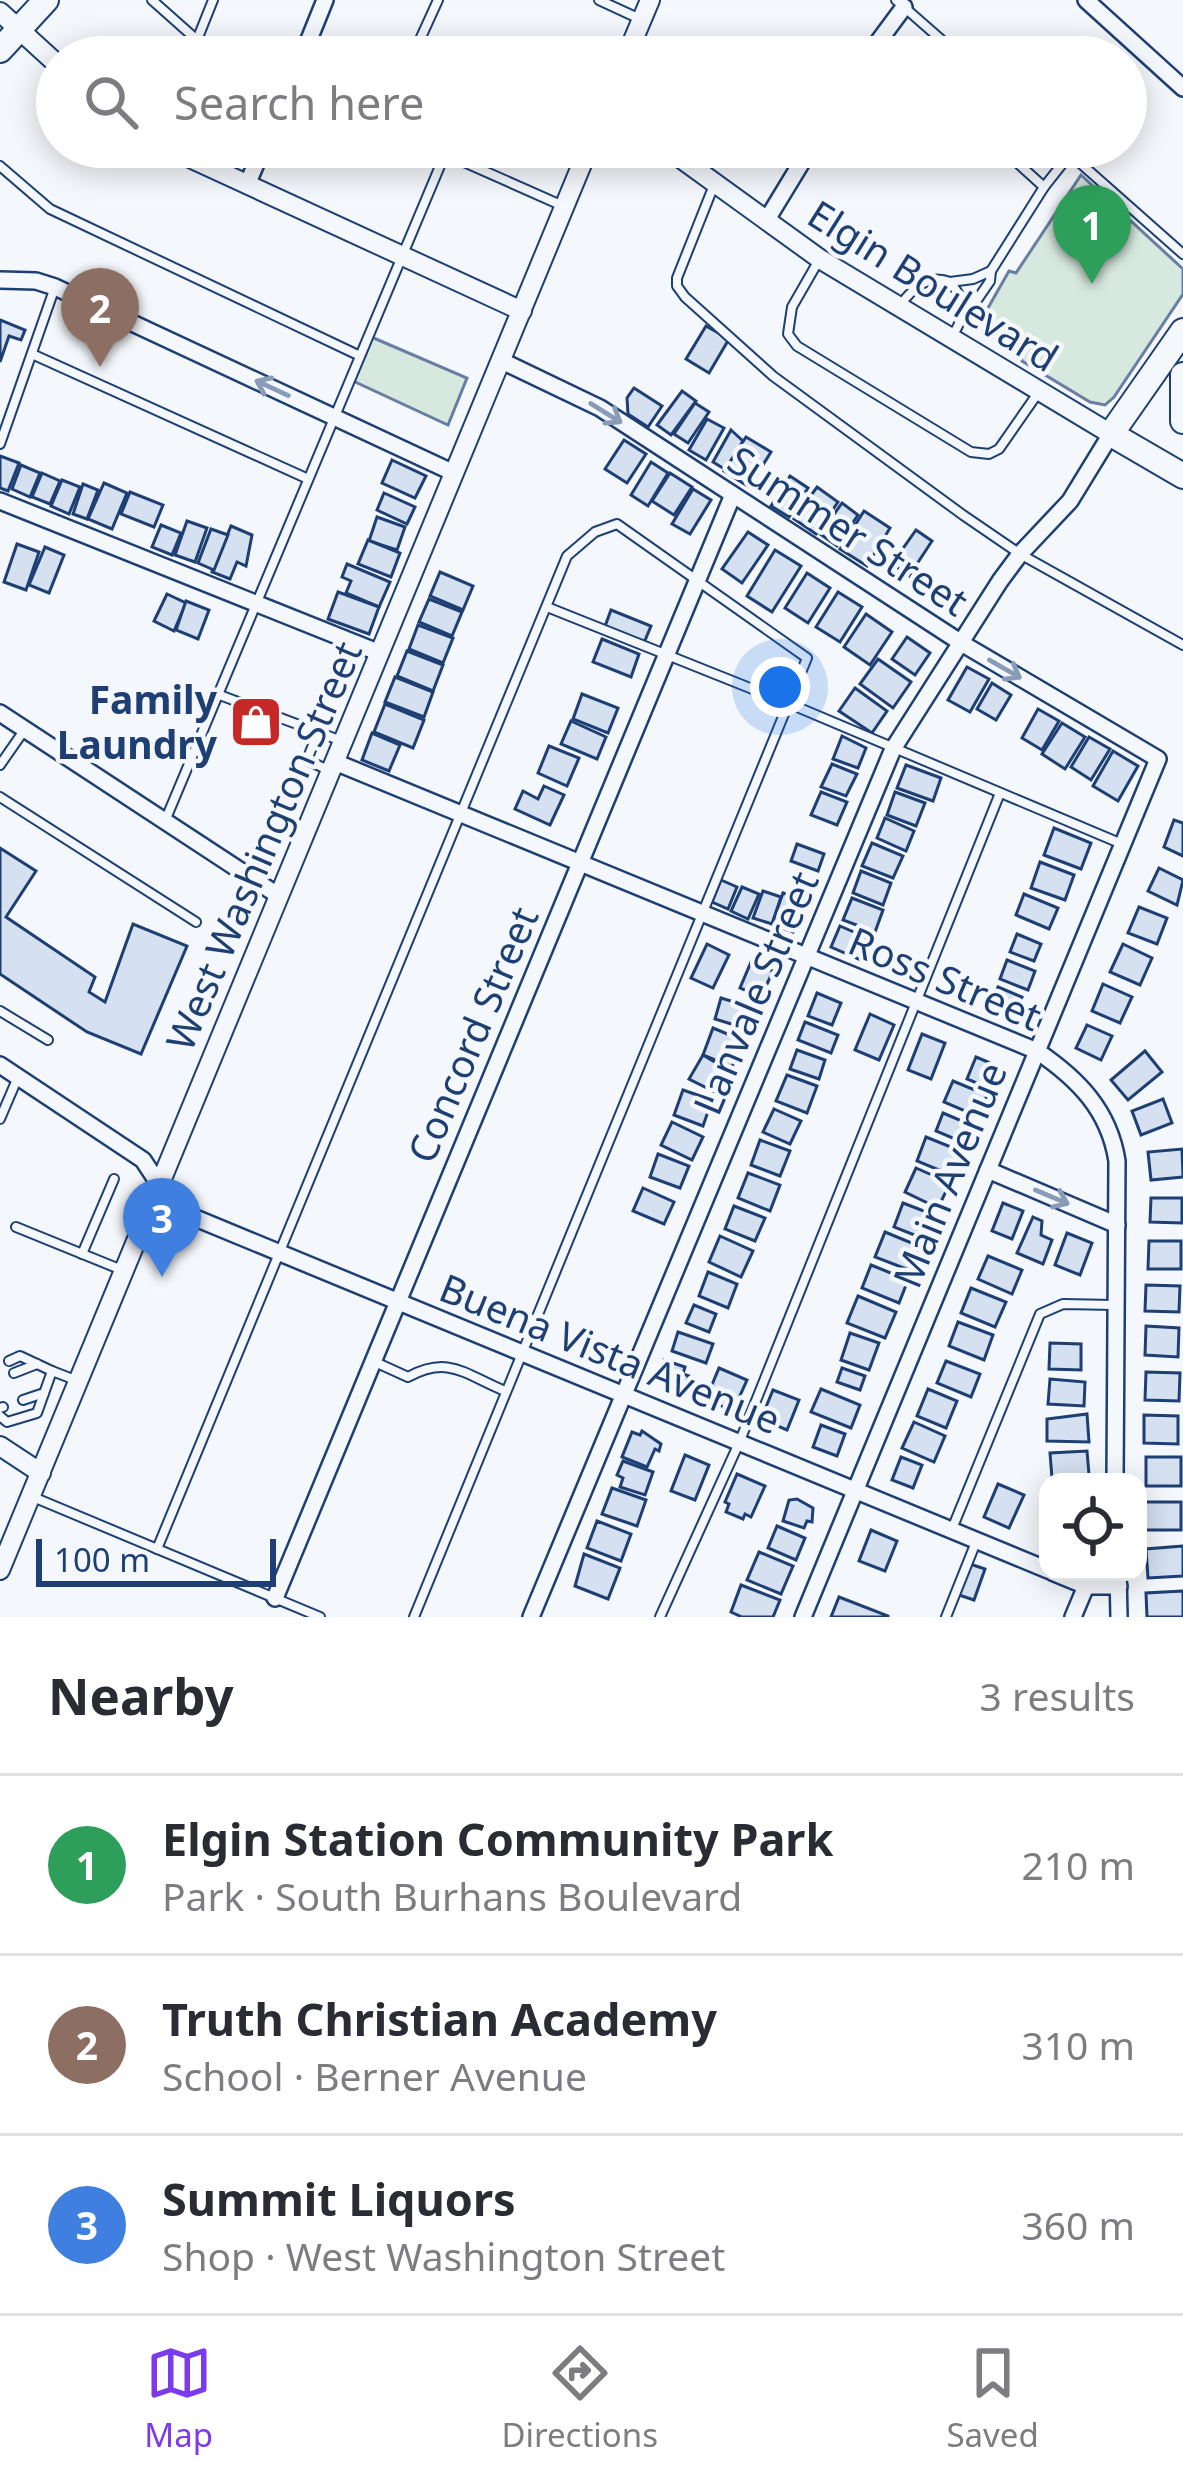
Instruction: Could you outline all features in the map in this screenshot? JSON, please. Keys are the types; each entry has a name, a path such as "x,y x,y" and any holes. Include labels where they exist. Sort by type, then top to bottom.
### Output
{"main road":[{"path":"0,50 10,20 46,0"},
{"path":"1183,331 1111,434 1183,476"},
{"path":"1183,375 1183,421"}],"street":[{"path":"310,36 325,0"},
{"path":"635,36 650,0"},
{"path":"1086,0 1129,36"},
{"path":"880,36 900,3"},
{"path":"10,20 36,44"},
{"path":"1147,51 1180,79"},
{"path":"212,168 522,311"},
{"path":"247,184 254,168"},
{"name":"West Washington Street","path":"0,1570 580,168"},
{"name":"Elgin Boulevard","path":"694,168 820,259 1111,434"},
{"path":"766,221 798,168"},
{"path":"0,280 55,287 454,473"},
{"name":"Summer Street","path":"502,361 600,408 963,644 1158,759"},
{"name":"Lanvale Street","path":"531,1617 893,749 1020,554 1070,501 1111,434"},
{"name":"Concord Street","path":"275,1598 733,497"},
{"path":"0,501 380,653"},
{"path":"0,712 279,896"},
{"name":"Main Avenue","path":"803,1617 1158,759"},
{"name":"Ross Street","path":"333,767 460,814 1037,1051 1082,1085 1106,1123 1117,1161 1115,1473"},
{"name":"Buena Vista Avenue","path":"0,1065 143,1160 176,1210 1039,1566"},
{"path":"988,1170 1117,1225"},
{"path":"0,1446 40,1473"},
{"name":"Buena Vista Avenue","path":"1074,1581 1086,1586 1109,1581"},
{"path":"1118,1581 1120,1617"},
{"path":"1073,1617 1086,1586"}],"lane":[{"path":"152,0 192,36"},
{"path":"198,36 213,0"},
{"path":"422,36 438,0"},
{"path":"599,0 642,20"},
{"path":"900,3 937,36"},
{"path":"0,166 50,209 358,356"},
{"path":"165,821 439,168"},
{"path":"477,168 565,206"},
{"path":"1023,168 1044,187"},
{"path":"951,338 1055,168"},
{"path":"1086,168 1183,254"},
{"path":"715,183 677,278 676,286 686,297 773,376 1020,554 1183,645"},
{"path":"820,259 792,307 788,334 812,356 951,440 978,454 1000,449 1039,391"},
{"path":"900,307 932,278 950,282 991,271"},
{"path":"950,282 965,306 965,316"},
{"path":"0,444 55,287"},
{"path":"32,354 306,478"},
{"path":"157,1549 567,556 595,532 617,524 807,658 414,1617"},
{"path":"547,607 1123,844"},
{"path":"217,694 344,742"},
{"path":"0,765 26,728"},
{"path":"318,732 307,760 333,767"},
{"path":"660,1617 739,1443 1000,793"},
{"path":"0,797 196,922"},
{"path":"0,1011 48,1040"},
{"path":"0,1119 18,1077"},
{"path":"82,1254 114,1179"},
{"path":"16,1226 123,1271"},
{"path":"951,1530 1040,1314 1063,1304 1115,1305"},
{"path":"9,1361 20,1356 78,1382"},
{"path":"373,1361 408,1377 424,1366 443,1365 506,1391"},
{"path":"14,1373 37,1364"},
{"path":"1,1413 7,1422 37,1413 52,1371"},
{"path":"23,1400 43,1398 65,1413"},
{"path":"31,1496 320,1617"},
{"path":"946,1617 976,1540"}],"shaded area":[{"path":"1081,175 1183,269 1183,294 1105,405 1090,402 1022,361 1021,354 982,329 980,322 1009,271 1016,273"},
{"path":"369,336 467,378 448,425 351,380"}],"building":[{"path":"0,320 25,330 21,340 9,336 0,362"},
{"path":"706,326 729,339 709,373 686,359"},
{"path":"634,388 662,406 648,427 628,414 627,398"},
{"path":"682,391 696,401 671,435 657,425"},
{"path":"695,403 709,412 688,443 674,434"},
{"path":"707,419 724,428 706,460 689,450"},
{"path":"731,430 743,441 726,470 713,462"},
{"path":"746,437 771,452 749,487 724,471"},
{"path":"624,440 646,454 627,483 605,469"},
{"path":"0,456 19,463 8,491 0,488"},
{"path":"392,460 426,476 415,498 382,483"},
{"path":"651,462 668,473 648,506 631,495"},
{"path":"21,465 40,473 30,497 12,489"},
{"path":"42,473 60,481 50,504 32,497"},
{"path":"670,473 692,487 674,515 652,501"},
{"path":"790,476 808,488 789,517 771,506"},
{"path":"62,480 80,487 69,514 51,506"},
{"path":"104,483 127,493 112,529 88,519"},
{"path":"83,484 98,490 87,519 73,514"},
{"path":"817,487 838,502 816,534 794,519"},
{"path":"693,489 711,500 690,534 672,524"},
{"path":"130,492 163,505 154,527 121,514"},
{"path":"384,493 415,507 407,524 377,510"},
{"path":"842,503 858,515 837,546 820,534"},
{"path":"864,511 890,528 867,566 840,549"},
{"path":"377,517 405,527 397,550 369,541"},
{"path":"187,521 207,528 195,562 175,555"},
{"path":"161,525 181,533 172,555 152,547"},
{"path":"231,526 252,535 246,566 237,562 230,579 212,572"},
{"path":"211,529 228,535 214,570 198,563"},
{"path":"916,530 932,541 909,576 892,564"},
{"path":"748,532 768,545 742,583 722,569"},
{"path":"368,540 400,553 391,577 358,564"},
{"path":"17,544 39,552 26,590 4,582"},
{"path":"45,547 64,555 49,593 29,585"},
{"path":"775,550 801,566 772,612 747,596"},
{"path":"347,564 390,582 379,607 346,593 351,581 342,577"},
{"path":"440,572 473,586 463,610 430,596"},
{"path":"807,573 830,588 808,623 785,608"},
{"path":"338,592 379,607 369,634 328,619"},
{"path":"838,592 862,607 840,642 816,627"},
{"path":"167,594 186,603 174,631 154,621"},
{"path":"429,599 462,612 452,636 419,622"},
{"path":"186,601 209,610 198,639 176,630"},
{"path":"611,610 651,626 643,645 604,629"},
{"path":"866,614 892,632 870,665 844,647"},
{"path":"418,625 453,638 443,663 409,649"},
{"path":"907,637 930,653 915,675 892,659"},
{"path":"602,639 639,654 631,677 593,662"},
{"path":"407,651 443,665 433,691 397,676"},
{"path":"878,659 911,682 893,708 860,684"},
{"path":"967,667 989,679 970,712 948,700"},
{"path":"395,677 433,692 424,717 385,702"},
{"path":"992,683 1011,695 996,720 977,709"},
{"path":"855,688 887,711 872,733 839,711"},
{"path":"582,694 618,708 608,733 573,719"},
{"path":"385,704 424,720 413,748 374,732"},
{"path":"1038,709 1059,721 1042,750 1022,738"},
{"path":"571,721 606,737 597,759 561,744"},
{"path":"1062,723 1085,737 1065,769 1042,754"},
{"path":"372,733 400,745 389,771 362,760"},
{"path":"842,736 866,748 858,768 833,759"},
{"path":"1089,737 1110,749 1091,780 1071,767"},
{"path":"549,746 579,758 567,786 538,773"},
{"path":"1113,751 1138,766 1118,801 1093,786"},
{"path":"832,764 857,774 846,796 821,787"},
{"path":"906,765 941,778 933,801 897,788"},
{"path":"544,786 564,795 550,825 515,809 523,791 538,799"},
{"path":"821,792 847,802 837,825 811,815"},
{"path":"895,792 925,803 916,826 887,815"},
{"path":"885,818 914,831 906,851 877,838"},
{"path":"1174,820 1183,823 1183,856 1164,847"},
{"path":"1054,828 1091,843 1081,869 1044,855"},
{"path":"872,843 903,856 893,878 862,866"},
{"path":"797,844 824,854 818,871 791,861"},
{"path":"0,848 36,871 6,917 95,977 89,992 105,1002 133,924 187,946 141,1054 87,1032 0,974"},
{"path":"1040,862 1074,875 1065,900 1031,888"},
{"path":"1159,868 1183,880 1177,905 1148,891"},
{"path":"861,871 891,883 883,905 853,893"},
{"path":"721,880 737,887 728,909 712,902"},
{"path":"742,887 759,894 748,919 731,911"},
{"path":"763,891 781,897 772,924 753,918"},
{"path":"783,893 805,901 793,932 772,924"},
{"path":"1024,894 1058,908 1049,929 1016,915"},
{"path":"852,898 883,910 875,932 843,920"},
{"path":"1139,907 1167,918 1157,944 1128,933"},
{"path":"840,926 872,940 863,961 831,947"},
{"path":"1017,934 1041,944 1034,961 1010,952"},
{"path":"707,944 729,955 713,988 691,978"},
{"path":"1123,944 1152,958 1140,985 1110,972"},
{"path":"1007,960 1035,971 1028,990 1000,979"},
{"path":"751,962 773,971 761,997 740,988"},
{"path":"1103,984 1132,997 1120,1023 1092,1011"},
{"path":"998,987 1022,997 1013,1017 990,1006"},
{"path":"817,993 841,1003 832,1025 808,1016"},
{"path":"721,998 757,1009 751,1030 715,1019"},
{"path":"870,1014 894,1025 879,1060 855,1050"},
{"path":"805,1022 838,1035 831,1053 798,1040"},
{"path":"1087,1025 1112,1036 1101,1060 1076,1048"},
{"path":"713,1028 742,1040 732,1067 703,1055"},
{"path":"922,1034 945,1043 931,1079 908,1070"},
{"path":"797,1050 825,1060 819,1079 790,1069"},
{"path":"1145,1051 1162,1072 1128,1100 1111,1080"},
{"path":"703,1055 728,1070 717,1093 689,1079"},
{"path":"976,1057 1000,1067 991,1089 967,1079"},
{"path":"787,1075 817,1086 807,1113 776,1101"},
{"path":"953,1081 987,1095 979,1117 944,1102"},
{"path":"683,1090 712,1100 703,1126 674,1115"},
{"path":"1163,1099 1172,1123 1141,1135 1132,1111"},
{"path":"774,1109 801,1121 790,1144 763,1132"},
{"path":"943,1113 969,1124 962,1142 936,1131"},
{"path":"672,1122 703,1137 692,1160 661,1145"},
{"path":"926,1137 961,1151 951,1175 917,1161"},
{"path":"760,1140 790,1151 780,1176 751,1165"},
{"path":"1182,1149 1183,1177 1151,1180 1148,1152"},
{"path":"658,1154 689,1166 680,1188 650,1177"},
{"path":"916,1168 950,1183 938,1208 905,1192"},
{"path":"748,1173 780,1185 770,1211 738,1198"},
{"path":"643,1188 674,1202 664,1224 633,1211"},
{"path":"1151,1198 1182,1198 1182,1223 1150,1222"},
{"path":"903,1203 937,1216 927,1240 894,1227"},
{"path":"1003,1203 1023,1211 1012,1239 992,1231"},
{"path":"734,1206 765,1218 755,1241 725,1229"},
{"path":"1033,1217 1042,1221 1041,1235 1052,1240 1043,1264 1017,1253"},
{"path":"885,1232 919,1246 909,1270 875,1257"},
{"path":"1067,1233 1092,1243 1080,1275 1055,1265"},
{"path":"720,1236 753,1251 741,1277 709,1262"},
{"path":"1149,1241 1181,1241 1181,1269 1148,1269"},
{"path":"988,1256 1022,1270 1012,1294 978,1279"},
{"path":"871,1265 908,1280 899,1303 862,1288"},
{"path":"708,1272 737,1284 728,1308 699,1296"},
{"path":"1146,1285 1180,1286 1179,1312 1145,1311"},
{"path":"971,1288 1006,1302 995,1327 961,1313"},
{"path":"858,1296 896,1312 885,1338 847,1323"},
{"path":"694,1305 716,1314 709,1332 686,1323"},
{"path":"958,1322 993,1335 984,1360 949,1346"},
{"path":"1146,1326 1179,1328 1178,1357 1145,1355"},
{"path":"678,1332 713,1344 706,1363 672,1351"},
{"path":"850,1333 879,1343 869,1370 841,1360"},
{"path":"1050,1343 1081,1344 1081,1370 1049,1369"},
{"path":"664,1360 685,1367 686,1384 680,1382 678,1388 656,1381"},
{"path":"946,1361 980,1374 971,1397 937,1383"},
{"path":"719,1368 747,1380 733,1411 706,1399"},
{"path":"842,1368 865,1376 860,1390 837,1382"},
{"path":"1146,1372 1180,1373 1179,1401 1145,1400"},
{"path":"1050,1379 1085,1382 1084,1406 1048,1404"},
{"path":"821,1389 860,1405 851,1428 811,1412"},
{"path":"928,1389 957,1401 946,1428 917,1416"},
{"path":"773,1390 799,1400 787,1430 761,1419"},
{"path":"1087,1414 1089,1442 1047,1441 1047,1419"},
{"path":"1144,1415 1178,1416 1178,1444 1144,1443"},
{"path":"914,1422 945,1436 934,1462 902,1448"},
{"path":"821,1425 845,1434 837,1456 813,1447"},
{"path":"642,1431 661,1444 647,1467 622,1457 632,1432 640,1435"},
{"path":"1087,1451 1089,1473 1052,1473 1050,1453"},
{"path":"685,1455 709,1465 695,1500 671,1491"},
{"path":"901,1457 922,1465 913,1488 892,1480"},
{"path":"1146,1457 1181,1457 1181,1486 1147,1486"},
{"path":"623,1461 653,1472 645,1495 620,1487 623,1478 617,1475"},
{"path":"737,1474 765,1486 751,1517 745,1514 743,1519 726,1512 729,1504 725,1502"},
{"path":"998,1484 1024,1495 1009,1528 984,1517"},
{"path":"612,1488 646,1500 637,1526 602,1514"},
{"path":"789,1500 813,1508 812,1522 807,1521 804,1528 783,1521"},
{"path":"1147,1502 1181,1502 1181,1530 1147,1530"},
{"path":"597,1521 631,1534 621,1561 587,1548"},
{"path":"777,1526 805,1538 796,1560 768,1548"},
{"path":"871,1530 897,1541 885,1571 859,1561"},
{"path":"1183,1546 1183,1576 1148,1578 1147,1549"},
{"path":"759,1552 793,1566 781,1594 747,1580"},
{"path":"584,1554 620,1568 608,1599 575,1586"},
{"path":"970,1564 985,1569 974,1600 959,1595"},
{"path":"741,1585 780,1600 773,1617 742,1617 731,1612"},
{"path":"1183,1591 1183,1617 1147,1617 1146,1593"},
{"path":"839,1597 888,1616 888,1617 831,1617"}],"place":[{"name":"Elgin Station Community Park","path":"1092,284"},
{"name":"Truth Christian Academy","path":"100,367"},
{"name":"Family Laundry","path":"256,722"},
{"name":"Summit Liquors","path":"162,1277"}]}
